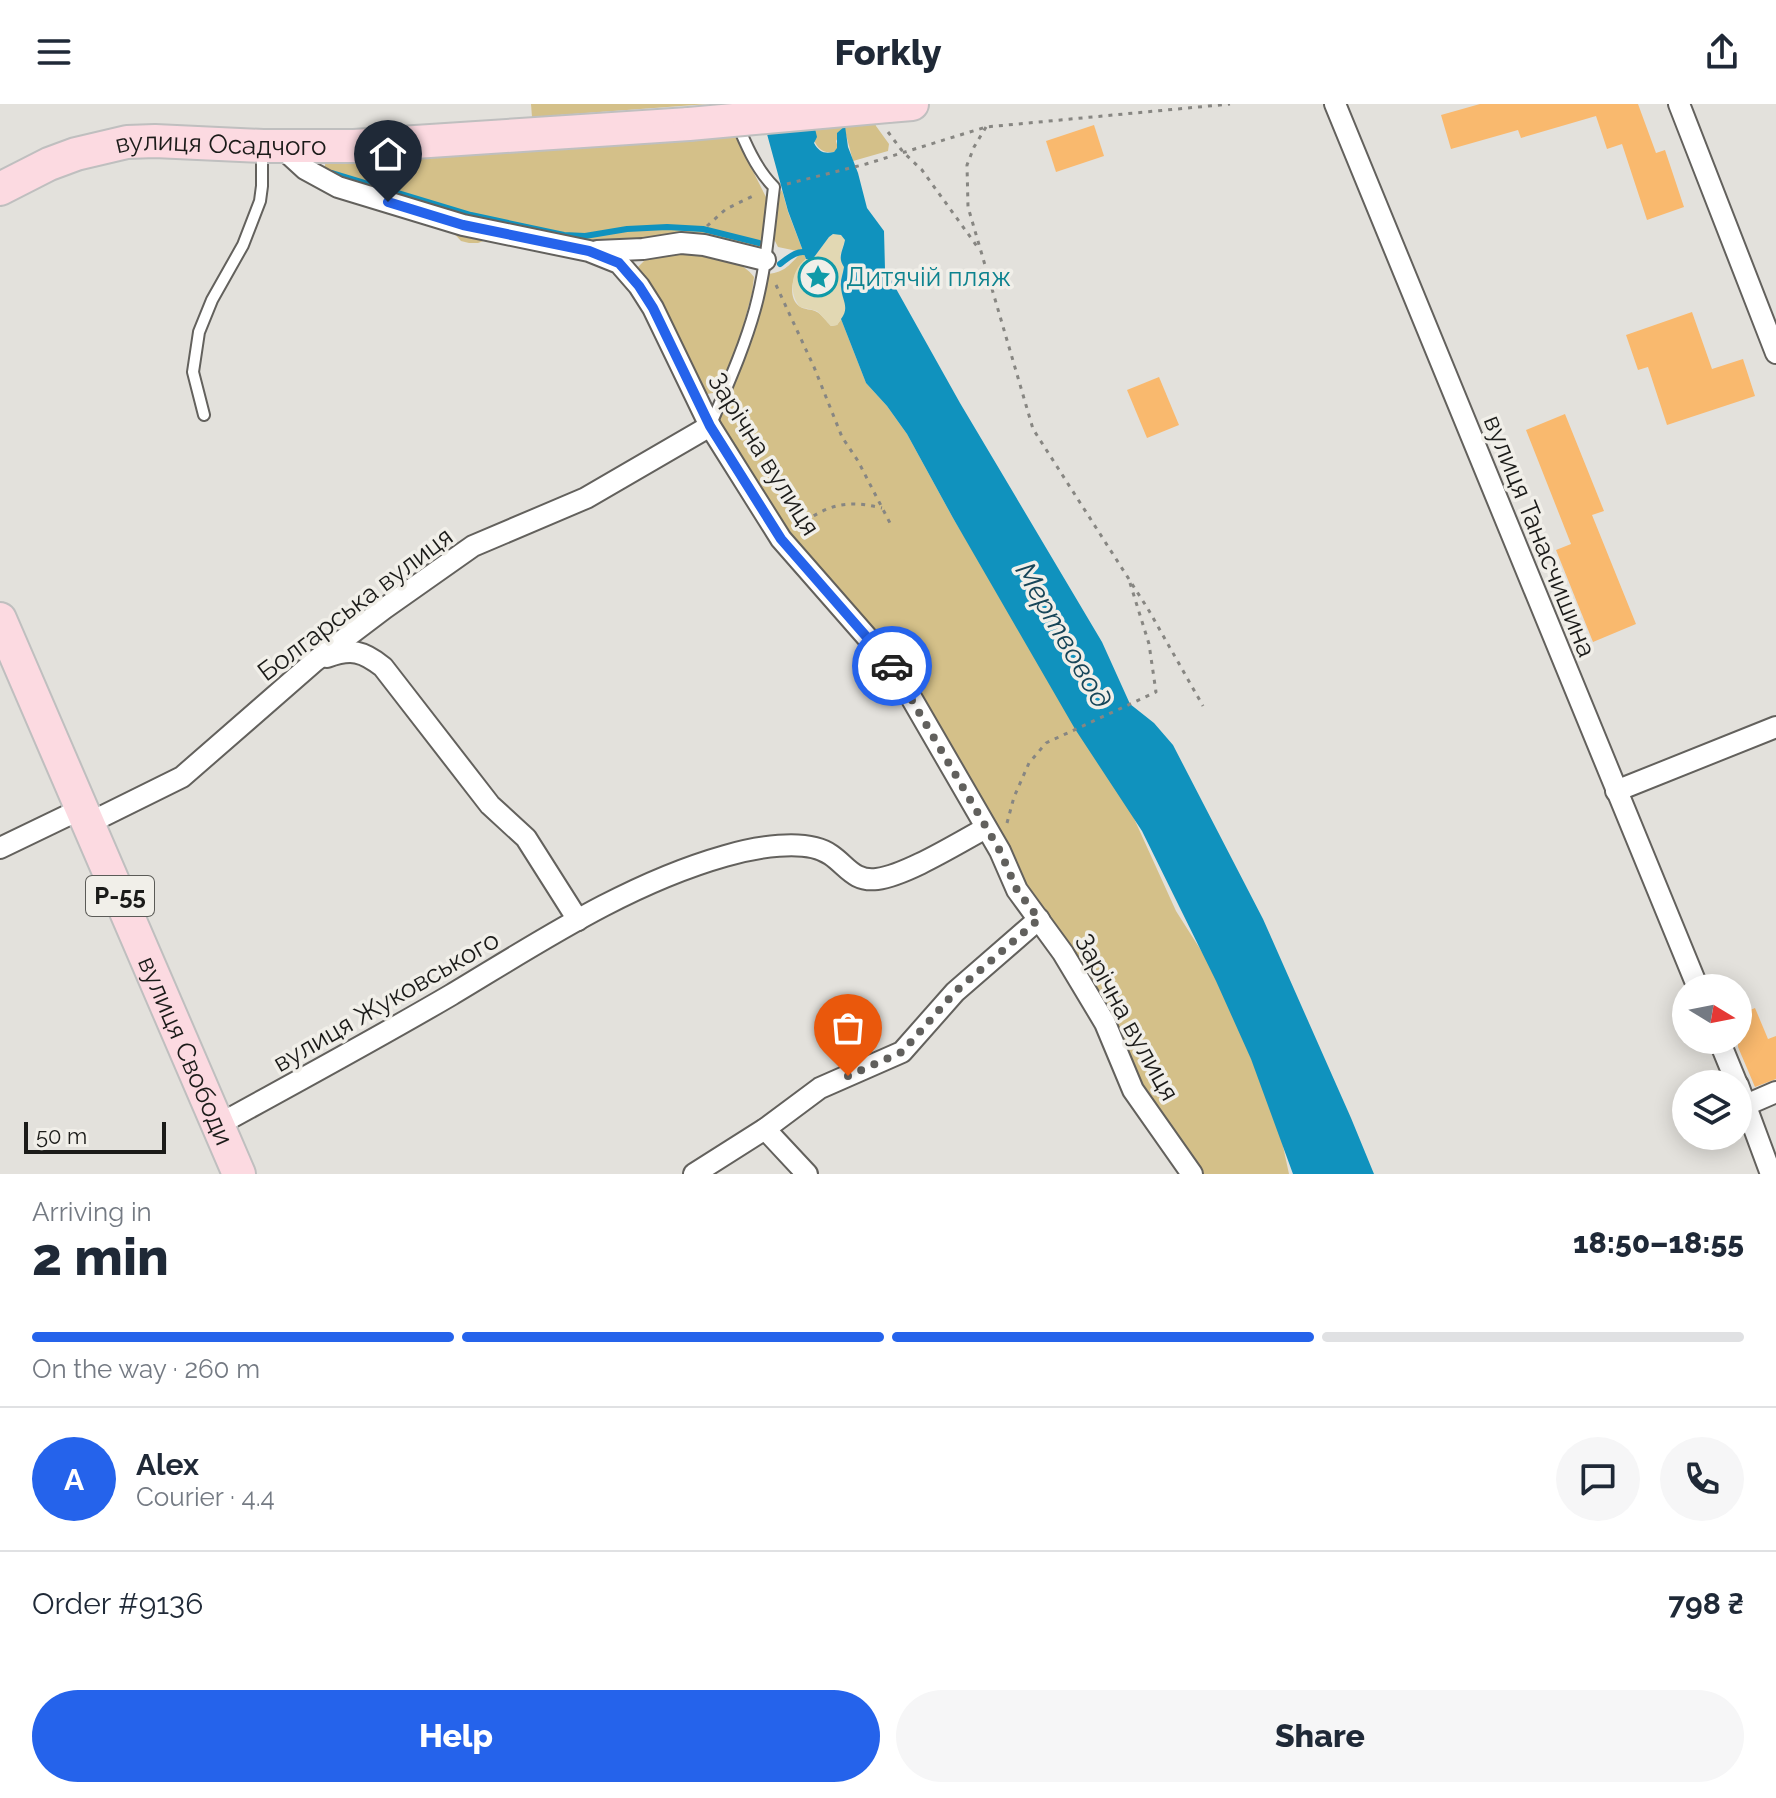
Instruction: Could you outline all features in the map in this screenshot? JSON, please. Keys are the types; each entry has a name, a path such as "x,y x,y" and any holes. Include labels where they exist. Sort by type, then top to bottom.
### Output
{"main road":[{"name":"вулиця Осадчого","path":"0,189 76,154 127,142 369,145 896,114"},
{"name":"вулиця Свободи","path":"0,619 239,1174"}],"street":[{"name":"вулиця Танасчишина","path":"1335,104 1692,974"},
{"path":"1679,104 1776,353"},
{"name":"Зарічна вулиця","path":"272,146 338,187 463,225 589,251 619,263 653,308 710,426 781,539 894,668 1000,851 1017,890 1063,953 1105,1023 1133,1090 1192,1174"},
{"path":"589,251 643,249 681,243 704,245 765,260"},
{"name":"Болгарська вулиця","path":"0,848 182,777 315,661 473,546 586,498 710,426"},
{"path":"315,661 339,652 355,652 370,656 383,667 490,805 526,838 578,920"},
{"path":"1616,791 1776,727"},
{"name":"вулиця Жуковського","path":"218,1125 393,1029 622,895 694,866 726,855 770,847 809,846 830,854 856,877 876,879 920,863 986,828"},
{"path":"694,1174 765,1129 820,1088 902,1052 955,992 1039,919"},
{"path":"1752,1102 1776,1092"},
{"path":"1752,1122 1771,1174"},
{"path":"765,1129 807,1174"}],"lane":[{"path":"710,426 739,360 755,307 765,260 774,187 756,164 729,104"},
{"path":"204,415 193,372 199,332 212,300 243,245 260,201 272,146"}],"path":[{"path":"681,243 726,209 774,187 866,164 986,127 1230,104"},
{"path":"896,114 903,152 922,170 982,253"},
{"path":"986,127 967,165 968,207 1033,429 1129,579 1203,706"},
{"path":"765,260 842,437 891,525"},
{"path":"781,539 810,517 833,505 858,504 882,508"},
{"path":"1000,851 1014,797 1029,763 1046,743 1156,692 1149,644 1129,579"}],"shaded area":[{"path":"531,104 708,104 532,117"},
{"path":"809,104 868,104 876,126 889,144 888,151 853,161 844,127 834,152 820,149 811,128"},
{"path":"734,134 767,199 764,242 758,249 629,242 486,240 469,243 461,241 450,229 374,209 324,169 326,161"},
{"path":"782,190 806,259 793,282 795,301 801,307 819,313 831,326 837,325 841,319 866,383 907,434 953,518 1132,814 1176,911 1216,974 1278,1123 1289,1174 1193,1174 900,669 790,539 718,422 751,336 765,274 782,270 802,252 778,247 773,237"},
{"path":"678,249 729,260 754,277 737,349 713,393 701,391 638,267 645,260"}],"sand":[{"name":"Дитячій пляж","path":"835,233 845,240 840,256 844,267 840,283 847,312 837,325 831,326 817,311 800,307 794,295 793,282 801,264 806,259 812,260"}],"water":[{"name":"Мертвовод","path":"809,104 817,137 814,143 820,150 834,152 837,133 845,126 848,147 867,208 884,231 885,269 960,403 1102,642 1130,704 1154,723 1173,745 1263,919 1374,1174 1293,1174 1251,1059 1142,831 1075,729 907,434 866,383 841,319 845,307 841,257 845,240 841,235 833,234 812,260 806,259 788,211 767,134 754,111"}],"building":[{"path":"1480,104 1638,104 1656,153 1665,150 1684,207 1647,220 1622,144 1607,149 1596,116 1521,138 1518,130 1451,149 1441,115"},
{"path":"1094,125 1104,156 1056,172 1046,141"},
{"path":"1692,312 1712,369 1743,359 1755,396 1667,425 1648,367 1638,370 1626,335"},
{"path":"1159,377 1179,425 1147,438 1127,390"},
{"path":"1565,414 1604,511 1592,515 1636,624 1593,642 1556,550 1571,544 1526,430"},
{"path":"1755,1008 1768,1039 1776,1036 1776,1079 1755,1087 1752,1070 1748,1070 1741,1054 1752,1054 1752,1009"}],"waterway":[{"path":"332,173 471,215 564,235 585,236 667,227 703,229 759,243"},
{"path":"780,264 797,253 808,253"}],"way so far":[{"path":"848,1076 902,1052 955,992 1039,919 1017,890 1000,851 892,666"}],"place":[{"name":"Дитячій пляж","path":"818,277"}],"route":[{"path":"388,202 463,225 589,251 619,263 653,308 710,426 781,539 892,666"}]}
